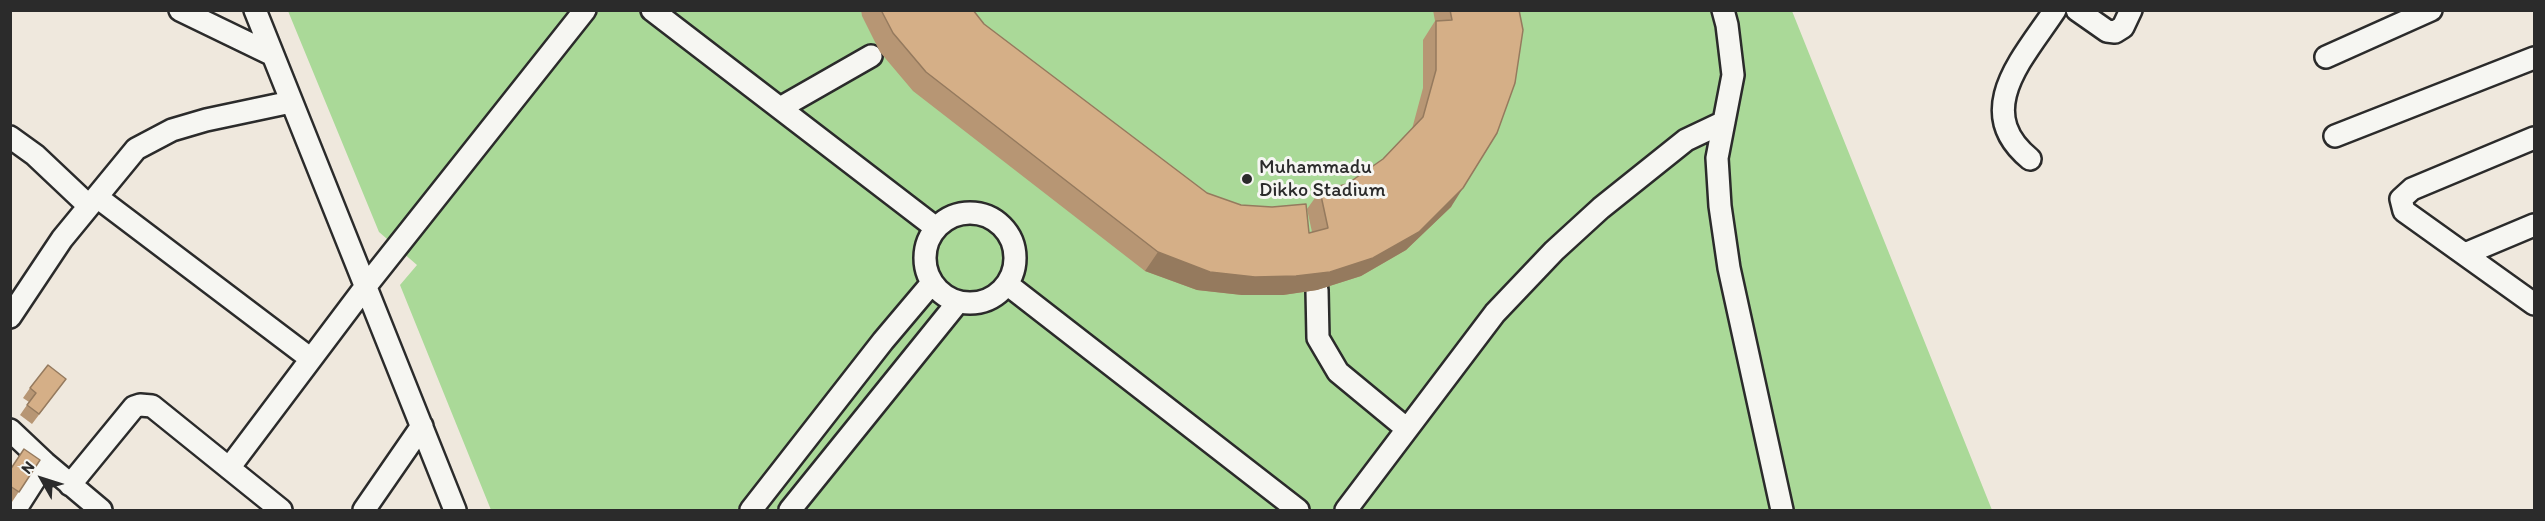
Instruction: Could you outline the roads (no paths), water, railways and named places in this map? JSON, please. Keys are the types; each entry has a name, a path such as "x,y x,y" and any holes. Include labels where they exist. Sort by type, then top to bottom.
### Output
{"street":[{"path":"180,10 273,55"},
{"path":"255,10 455,510"},
{"path":"229,468 366,286 585,10"},
{"path":"652,10 936,228"},
{"path":"1723,10 1733,75 1718,158 1720,206 1728,258 1782,510"},
{"path":"2030,159 2014,146 2006,127 2002,102 2008,81 2055,10"},
{"path":"2077,10 2107,31 2115,32 2123,27 2131,10"},
{"path":"2326,57 2431,10"},
{"path":"780,108 871,56"},
{"path":"2335,136 2535,58"},
{"path":"10,317 62,239 136,148 172,130 206,120 291,102"},
{"path":"1346,510 1494,314 1554,251 1601,208 1686,140 1724,122"},
{"path":"10,137 93,201 311,359"},
{"path":"2535,138 2412,189 2401,200 2404,211 2535,304"},
{"path":"967,213 979,213 1000,223 1013,241 1015,252 1013,274 1000,292 980,302 958,302 944,294 932,283 925,261 930,238 936,228 956,215 967,213"},
{"path":"2465,255 2535,225"},
{"path":"752,510 883,341 932,283"},
{"path":"1007,284 1298,510"},
{"path":"1317,290 1318,338 1338,372 1407,429"},
{"path":"790,510 958,302"},
{"path":"70,484 134,407 152,406 281,510"},
{"path":"10,418 18,436 45,464 101,510"},
{"path":"364,510 422,426"},
{"path":"22,506 45,464"}],"place":[{"name":"Muhammadu Dikko Stadium","path":"1247,179"}]}
